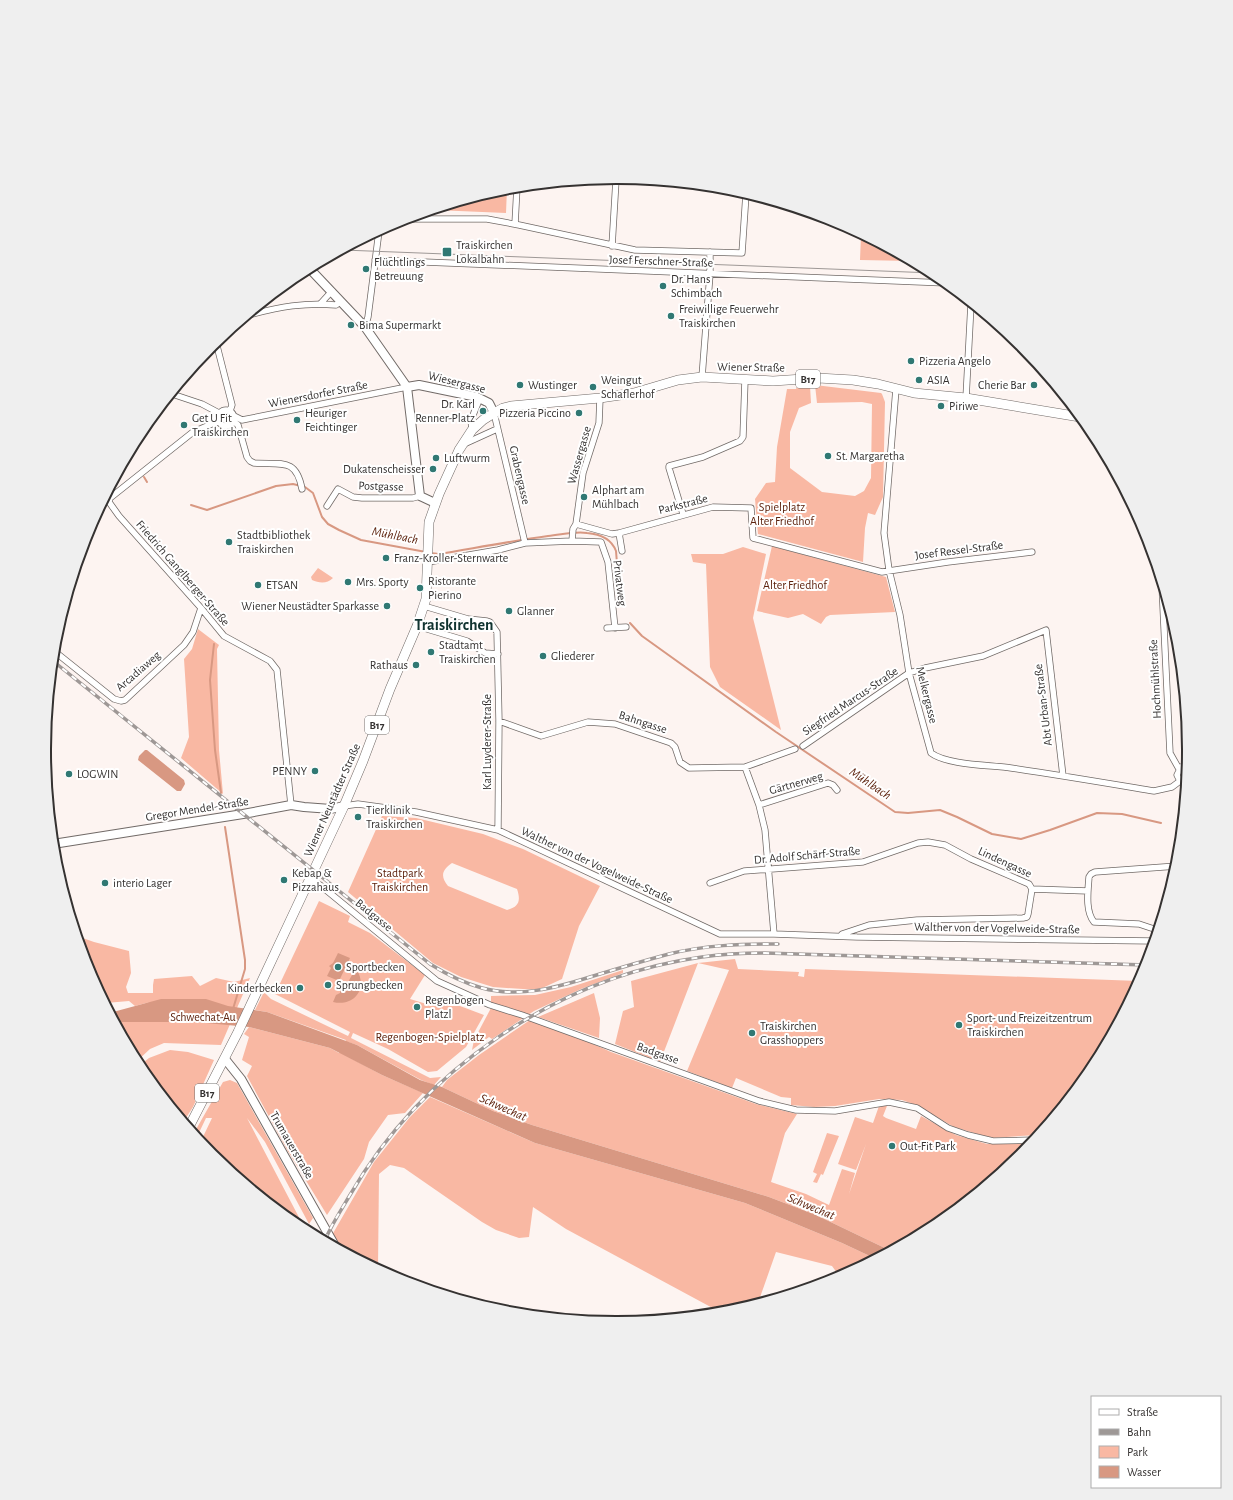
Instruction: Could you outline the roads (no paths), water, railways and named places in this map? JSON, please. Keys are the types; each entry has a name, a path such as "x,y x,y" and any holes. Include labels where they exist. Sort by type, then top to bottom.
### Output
{"main road":[{"path":"314,273 365,327 407,387 420,496 435,503"},
{"name":"Wiener Straße","path":"494,413 511,406 600,398 634,393 678,380 702,377 773,381 818,378 853,380 878,384 914,393 966,398 1072,416"},
{"name":"Wiesergasse","path":"407,387 419,385 480,398 489,403 494,413"},
{"name":"Wiener Neustädter Straße","path":"225,1059 344,806 364,760 390,690 417,626 426,599 428,579 428,522 435,503 462,445 472,430 494,413"},
{"name":"Gregor Mendel-Straße","path":"59,843 291,805 331,809 344,806"},
{"name":"B17","path":"191,1123 225,1059"},
{"name":"Trumauerstraße","path":"225,1059 241,1079 330,1238"}],"street":[{"path":"612,246 616,184"},
{"path":"515,224 517,193"},
{"name":"Josef Ferschner-Straße","path":"424,219 487,219 635,250 742,253 746,200"},
{"path":"365,327 368,318 378,238"},
{"path":"702,377 710,274 710,252"},
{"name":"Josef Ferschner-Straße","path":"375,260 935,283"},
{"path":"321,303 332,291"},
{"path":"258,313 286,306 321,303 336,305 341,301"},
{"path":"966,398 971,309"},
{"path":"218,349 232,405 232,416 229,425 223,425 218,421 219,413"},
{"path":"684,514 669,468 670,466 703,457 740,441 742,437 745,380"},
{"name":"Wienersdorfer Straße","path":"232,416 242,420 407,387"},
{"name":"Melkergasse","path":"896,389 884,533 888,570 900,615 909,673 931,752 941,758 960,762 1063,776 1154,791 1172,787 1180,781"},
{"path":"176,395 202,404 219,413"},
{"path":"472,430 471,420 480,398"},
{"name":"Wassergasse","path":"573,532 583,473 599,423 600,398"},
{"path":"219,413 224,410 232,416 238,425 247,457 250,461 254,463 290,465 295,469 302,489"},
{"name":"Grabengasse","path":"494,413 524,540"},
{"name":"Friedrich Ganglberger-Straße","path":"110,498 193,432 218,421"},
{"path":"462,445 497,429"},
{"name":"Postgasse","path":"327,506 338,489 353,496 362,498 413,498 420,496"},
{"name":"Friedrich Ganglberger-Straße","path":"110,498 109,502 119,516 224,636 270,661 277,670 291,805"},
{"name":"Parkstraße","path":"619,533 713,507 751,508 753,538 882,572 888,570"},
{"path":"428,556 498,550 524,540 573,532 619,533 622,551"},
{"name":"Privatweg","path":"573,532 601,542 608,562 615,628"},
{"name":"Josef Ressel-Straße","path":"888,570 1032,552"},
{"name":"Hochmühlstraße","path":"1163,603 1170,753 1179,769 1177,775 1180,781"},
{"name":"Karl Luyderer-Straße","path":"424,606 468,620 490,622 497,632 499,721 498,830"},
{"name":"Arcadiaweg","path":"59,655 114,699 121,701 124,700 184,645 193,632 201,608"},
{"path":"417,626 467,641 485,652 498,654"},
{"path":"607,628 626,627"},
{"name":"Siegfried Marcus-Straße","path":"803,746 909,673 925,668 983,656 1046,630"},
{"name":"Abt Urban-Straße","path":"1046,630 1063,776"},
{"name":"Bahngasse","path":"499,721 541,736 588,722 615,724 671,743 680,762 689,768 745,767 795,749"},
{"path":"745,767 766,830 774,934"},
{"name":"Gärtnerweg","path":"758,806 828,783 833,785 838,790"},
{"name":"Walther von der Vogelweide-Straße","path":"344,806 358,804 416,812 498,830 720,934 1149,941"},
{"name":"Dr. Adolf Schärf-Straße","path":"710,883 744,872 863,862 918,843 928,842 953,848"},
{"name":"Lindengasse","path":"953,848 972,859 1029,884 1032,889 1088,891"},
{"path":"1088,891 1089,877 1092,873 1170,867"},
{"name":"Badgasse","path":"310,879 320,885 437,981 490,1005 522,1015 759,1101 796,1110 835,1111 889,1102 917,1108 948,1128 968,1135 994,1141 1025,1140"},
{"name":"Walther von der Vogelweide-Straße","path":"840,935 870,925 917,920 1023,918 1027,917 1028,914 1032,889"},
{"name":"Walther von der Vogelweide-Straße","path":"1088,891 1090,917 1094,922 1139,924 1153,929"}],"water":[{"path":"147,750 184,780 185,784 181,791 177,791 138,760 139,756"},
{"name":"Sportbecken","path":"338,953 350,958 339,981 327,976 331,968 329,966 333,963"},
{"path":"357,970 361,984 357,995 347,1002 333,1002 336,995 340,993 340,988 343,985 346,986 352,975"},
{"path":"161,999 206,999 228,1006 267,1012 357,1045 420,1080 442,1087 493,1111 532,1125 769,1197 816,1215 884,1248 869,1256 745,1203 535,1143 382,1075 330,1048 249,1027 195,1022 121,1022 115,1011"}],"waterway":[{"name":"Mühlbach","path":"144,477 147,482"},
{"name":"Mühlbach","path":"191,505 207,510 276,486 293,484 305,487 313,493 322,517 328,524 339,530 361,540 426,552"},
{"name":"Mühlbach","path":"430,553 439,554 572,533 596,534 608,540 616,551 620,601"},
{"name":"Mühlbach","path":"630,623 642,636 776,732 895,812 908,813 940,810 992,834 1021,839 1097,813 1122,814 1161,823"},
{"path":"214,644 210,680 215,750 221,793"},
{"path":"225,827 245,960 245,969 233,1009"}],"tram line":[{"path":"352,250 919,272"}],"railway":[{"path":"58,665 430,964 469,984 496,991 523,992 564,985 649,959 683,951 750,944 778,944"},
{"path":"327,1236 350,1195 380,1150 415,1108 455,1070 499,1037 546,1008 596,985 648,968 702,957 741,953 1139,965"}],"place":[{"name":"Traiskirchen Lokalbahn","path":"447,252"},
{"name":"Flüchtlings Betreuung","path":"366,269"},
{"name":"Dr. Hans Schimbach","path":"663,286"},
{"name":"Freiwillige Feuerwehr Traiskirchen","path":"671,316"},
{"name":"Bima Supermarkt","path":"351,325"},
{"name":"Pizzeria Angelo","path":"911,361"},
{"name":"ASIA","path":"919,380"},
{"name":"Wustinger","path":"520,385"},
{"name":"Cherie Bar","path":"1034,385"},
{"name":"Weingut Schaflerhof","path":"593,387"},
{"name":"Piriwe","path":"941,406"},
{"name":"Dr. Karl Renner-Platz","path":"483,411"},
{"name":"Pizzeria Piccino","path":"579,413"},
{"name":"Heuriger Feichtinger","path":"297,420"},
{"name":"Get U Fit Traiskirchen","path":"184,425"},
{"name":"St. Margaretha","path":"828,456"},
{"name":"Luftwurm","path":"436,458"},
{"name":"Dukatenscheisser","path":"433,469"},
{"name":"Alphart am Mühlbach","path":"584,497"},
{"name":"Stadtbibliothek Traiskirchen","path":"229,542"},
{"name":"Franz-Kroller-Sternwarte","path":"386,558"},
{"name":"Mrs. Sporty","path":"348,582"},
{"name":"ETSAN","path":"258,585"},
{"name":"Ristorante Pierino","path":"420,588"},
{"name":"Wiener Neustädter Sparkasse","path":"387,606"},
{"name":"Glanner","path":"509,611"},
{"name":"Stadtamt Traiskirchen","path":"431,652"},
{"name":"Gliederer","path":"543,656"},
{"name":"Rathaus","path":"416,665"},
{"name":"PENNY","path":"315,771"},
{"name":"LOGWIN","path":"69,774"},
{"name":"Tierklinik Traiskirchen","path":"358,817"},
{"name":"Kebap & Pizzahaus","path":"284,880"},
{"name":"interio Lager","path":"105,883"},
{"name":"Sportbecken","path":"338,967"},
{"name":"Sprungbecken","path":"328,985"},
{"name":"Kinderbecken","path":"300,988"},
{"name":"Regenbogen Platzl","path":"417,1007"},
{"name":"Sport- und Freizeitzentrum Traiskirchen","path":"959,1025"},
{"name":"Traiskirchen Grasshoppers","path":"752,1033"},
{"name":"Out-Fit Park","path":"892,1146"}],"district":[{"name":"Traiskirchen","path":"454,625"}],"park label":[{"name":"Spielplatz Alter Friedhof","path":"782,514"},
{"name":"Alter Friedhof","path":"795,585"},
{"name":"Stadtpark Traiskirchen","path":"400,880"},
{"name":"Schwechat-Au","path":"203,1017"},
{"name":"Regenbogen-Spielplatz","path":"430,1037"}],"water label":[{"name":"Schwechat","path":"503,1108"},
{"name":"Schwechat","path":"811,1207"}]}
